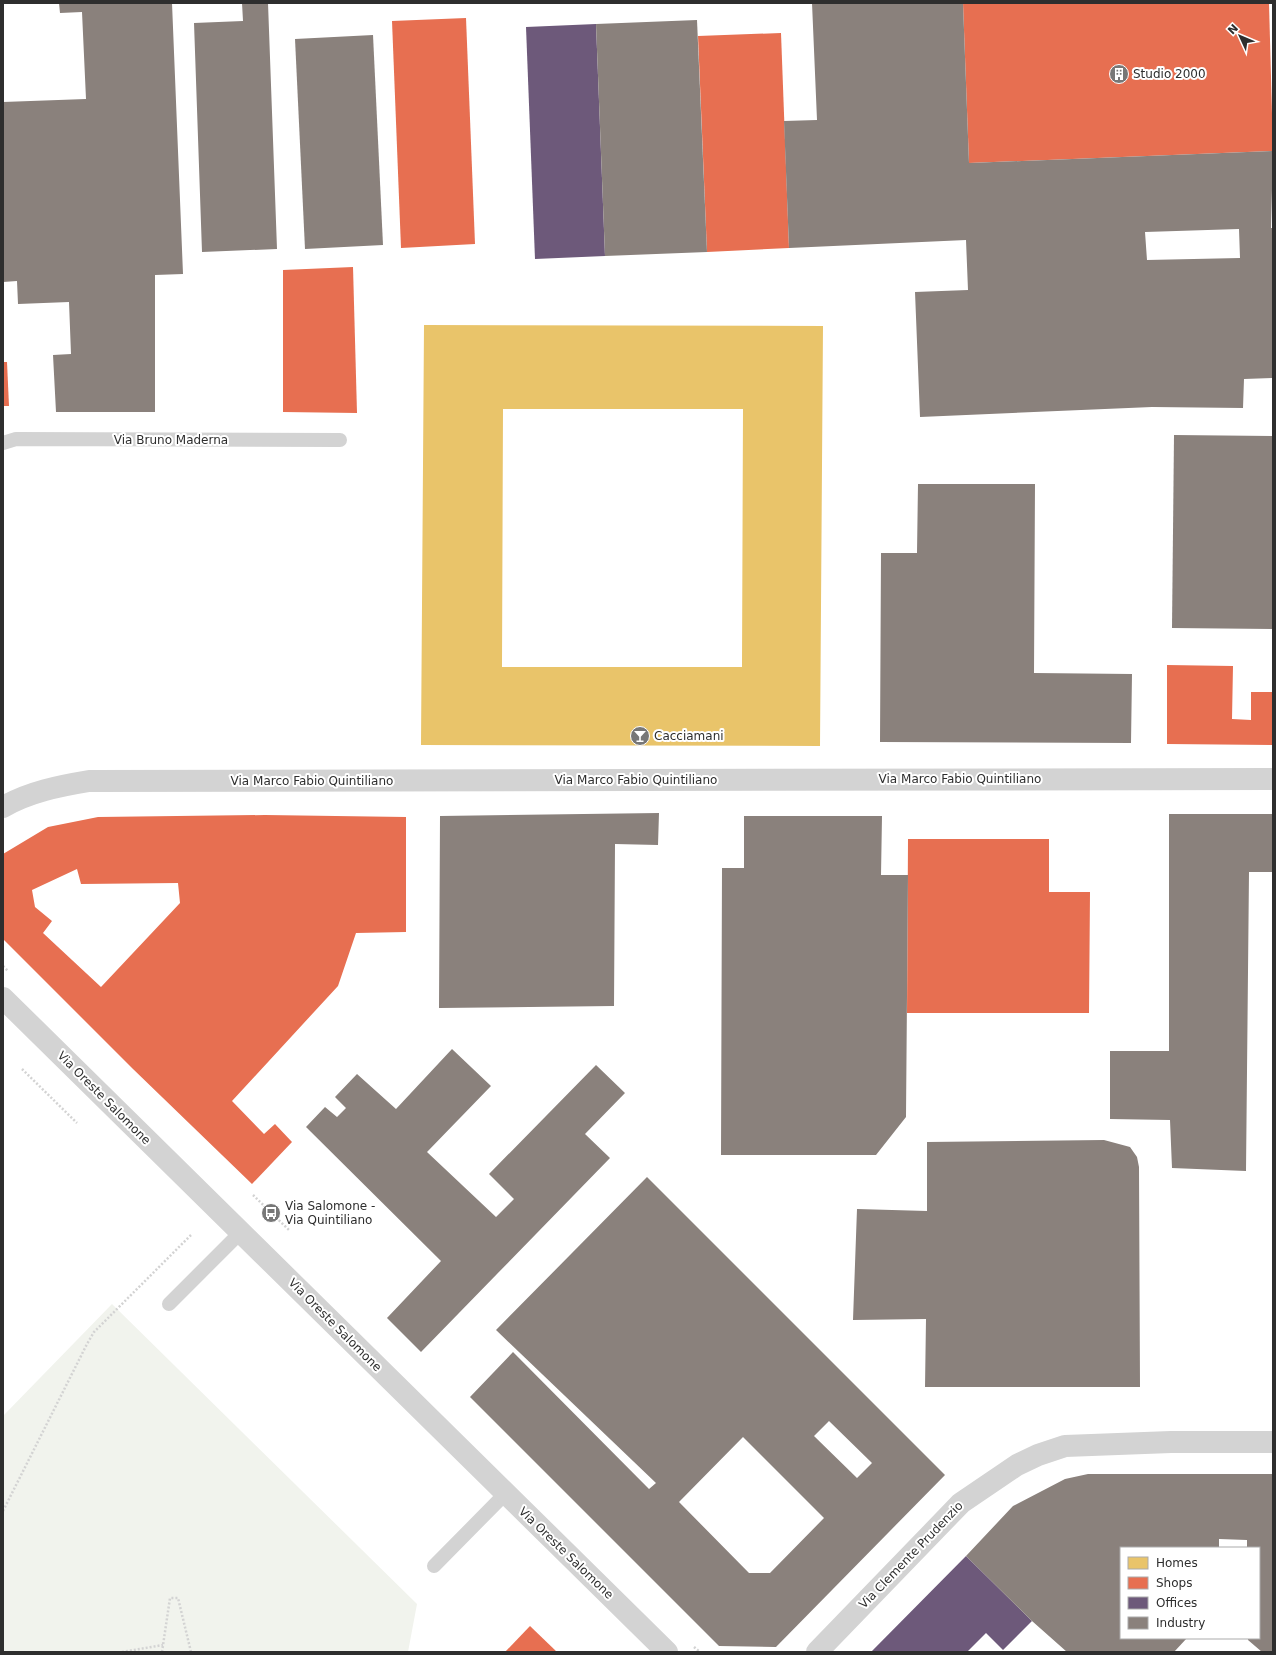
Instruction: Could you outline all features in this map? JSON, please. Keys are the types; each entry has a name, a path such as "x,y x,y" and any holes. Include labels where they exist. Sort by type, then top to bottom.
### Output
{"street":[{"name":"Via Marco Fabio Quintiliano","path":"3,807 34,793 58,786 88,781 1273,778"},
{"name":"Via Oreste Salomone","path":"3,998 667,1652"},
{"name":"Via Clemente Prudenzio","path":"817,1652 961,1503 1011,1468 1038,1455 1065,1446 1171,1442 1273,1442"}],"lane":[{"name":"Via Bruno Maderna","path":"3,443 16,439 340,440"},
{"path":"169,1304 241,1232"},
{"path":"434,1566 506,1494"}],"path":[{"path":"22,1069 77,1123"},
{"path":"253,1195 289,1230"},
{"path":"3,1511 94,1332 191,1235"},
{"path":"162,1652 170,1598 178,1598 191,1652"},
{"path":"122,1652 163,1645"}],"shaded area":[{"path":"112,1304 417,1604 408,1652 3,1652 3,1416"}],"building: Homes":[{"path":"424,325 823,326 820,746 421,745","holes":["503,409 743,409 742,667 502,667"]}],"building: Shops":[{"name":"Studio 2000","path":"963,3 1269,3 1273,151 969,163"},
{"path":"466,18 475,244 401,248 392,21"},
{"path":"781,33 789,248 707,252 698,36"},
{"path":"353,267 357,413 283,412 283,270"},
{"path":"3,362 7,362 9,406 3,406"},
{"path":"1167,665 1233,666 1232,719 1251,720 1251,692 1273,692 1273,745 1167,744"},
{"path":"265,815 406,817 406,932 356,933 338,986 232,1101 264,1134 275,1124 292,1142 252,1184 133,1069 3,939 3,854 48,827 98,817","holes":["77,869 81,884 178,883 180,903 101,987 43,933 52,921 35,907 32,890"]},
{"path":"908,839 1049,839 1049,892 1090,892 1089,1013 907,1013"},
{"path":"530,1626 557,1652 505,1652"}],"building: Offices":[{"path":"596,24 605,256 535,259 526,27"},
{"path":"966,1556 1032,1621 1003,1650 986,1633 967,1652 871,1652"}],"building: Industry":[{"path":"59,3 172,3 183,274 155,275 155,412 56,412 53,355 71,354 69,302 18,304 17,281 3,282 3,102 86,99 82,12 60,13"},
{"path":"242,3 268,3 277,249 202,252 194,23 243,21"},
{"path":"812,3 963,3 969,163 1273,151 1271,228 1273,228 1273,378 1244,379 1243,408 1152,407 920,417 915,292 968,290 966,240 789,248 784,121 817,120","holes":["1239,229 1240,258 1147,260 1145,232"]},
{"path":"697,20 707,252 605,256 596,24"},
{"path":"373,35 383,245 305,249 295,39"},
{"path":"1174,435 1273,436 1273,629 1172,628"},
{"path":"918,484 1035,484 1034,673 1132,674 1131,743 880,742 881,553 917,553"},
{"path":"659,813 658,845 615,844 614,1006 439,1008 440,816"},
{"path":"1169,814 1273,814 1273,872 1249,872 1246,1171 1172,1168 1170,1120 1110,1119 1110,1051 1169,1051"},
{"path":"744,816 882,816 881,875 908,875 906,1117 876,1155 721,1155 722,868 744,868"},
{"path":"452,1049 491,1086 427,1152 496,1217 514,1199 489,1174 596,1065 625,1093 585,1134 610,1158 421,1352 387,1318 441,1261 306,1127 325,1107 337,1117 346,1108 335,1097 357,1074 396,1109"},
{"path":"1104,1140 1130,1147 1137,1157 1139,1167 1140,1387 925,1387 926,1319 853,1320 857,1209 927,1211 927,1142"},
{"path":"647,1177 945,1475 776,1647 719,1646 470,1397 513,1352 649,1489 656,1483 496,1330","holes":["829,1421 872,1463 857,1478 814,1436","743,1437 824,1518 770,1573 749,1573 679,1502"]},
{"path":"1088,1474 1273,1474 1273,1652 1262,1652 1248,1640 1260,1639 1260,1547 1247,1547 1247,1540 1219,1539 1219,1547 1120,1547 1120,1639 1186,1639 1174,1652 1067,1652 1032,1621 966,1556 1013,1506 1065,1479"}],"place":[{"name":"Studio 2000","path":"1119,74"},
{"name":"Cacciamani","path":"640,736"},
{"name":"Via Salomone - Via Quintiliano","path":"271,1213"}]}
